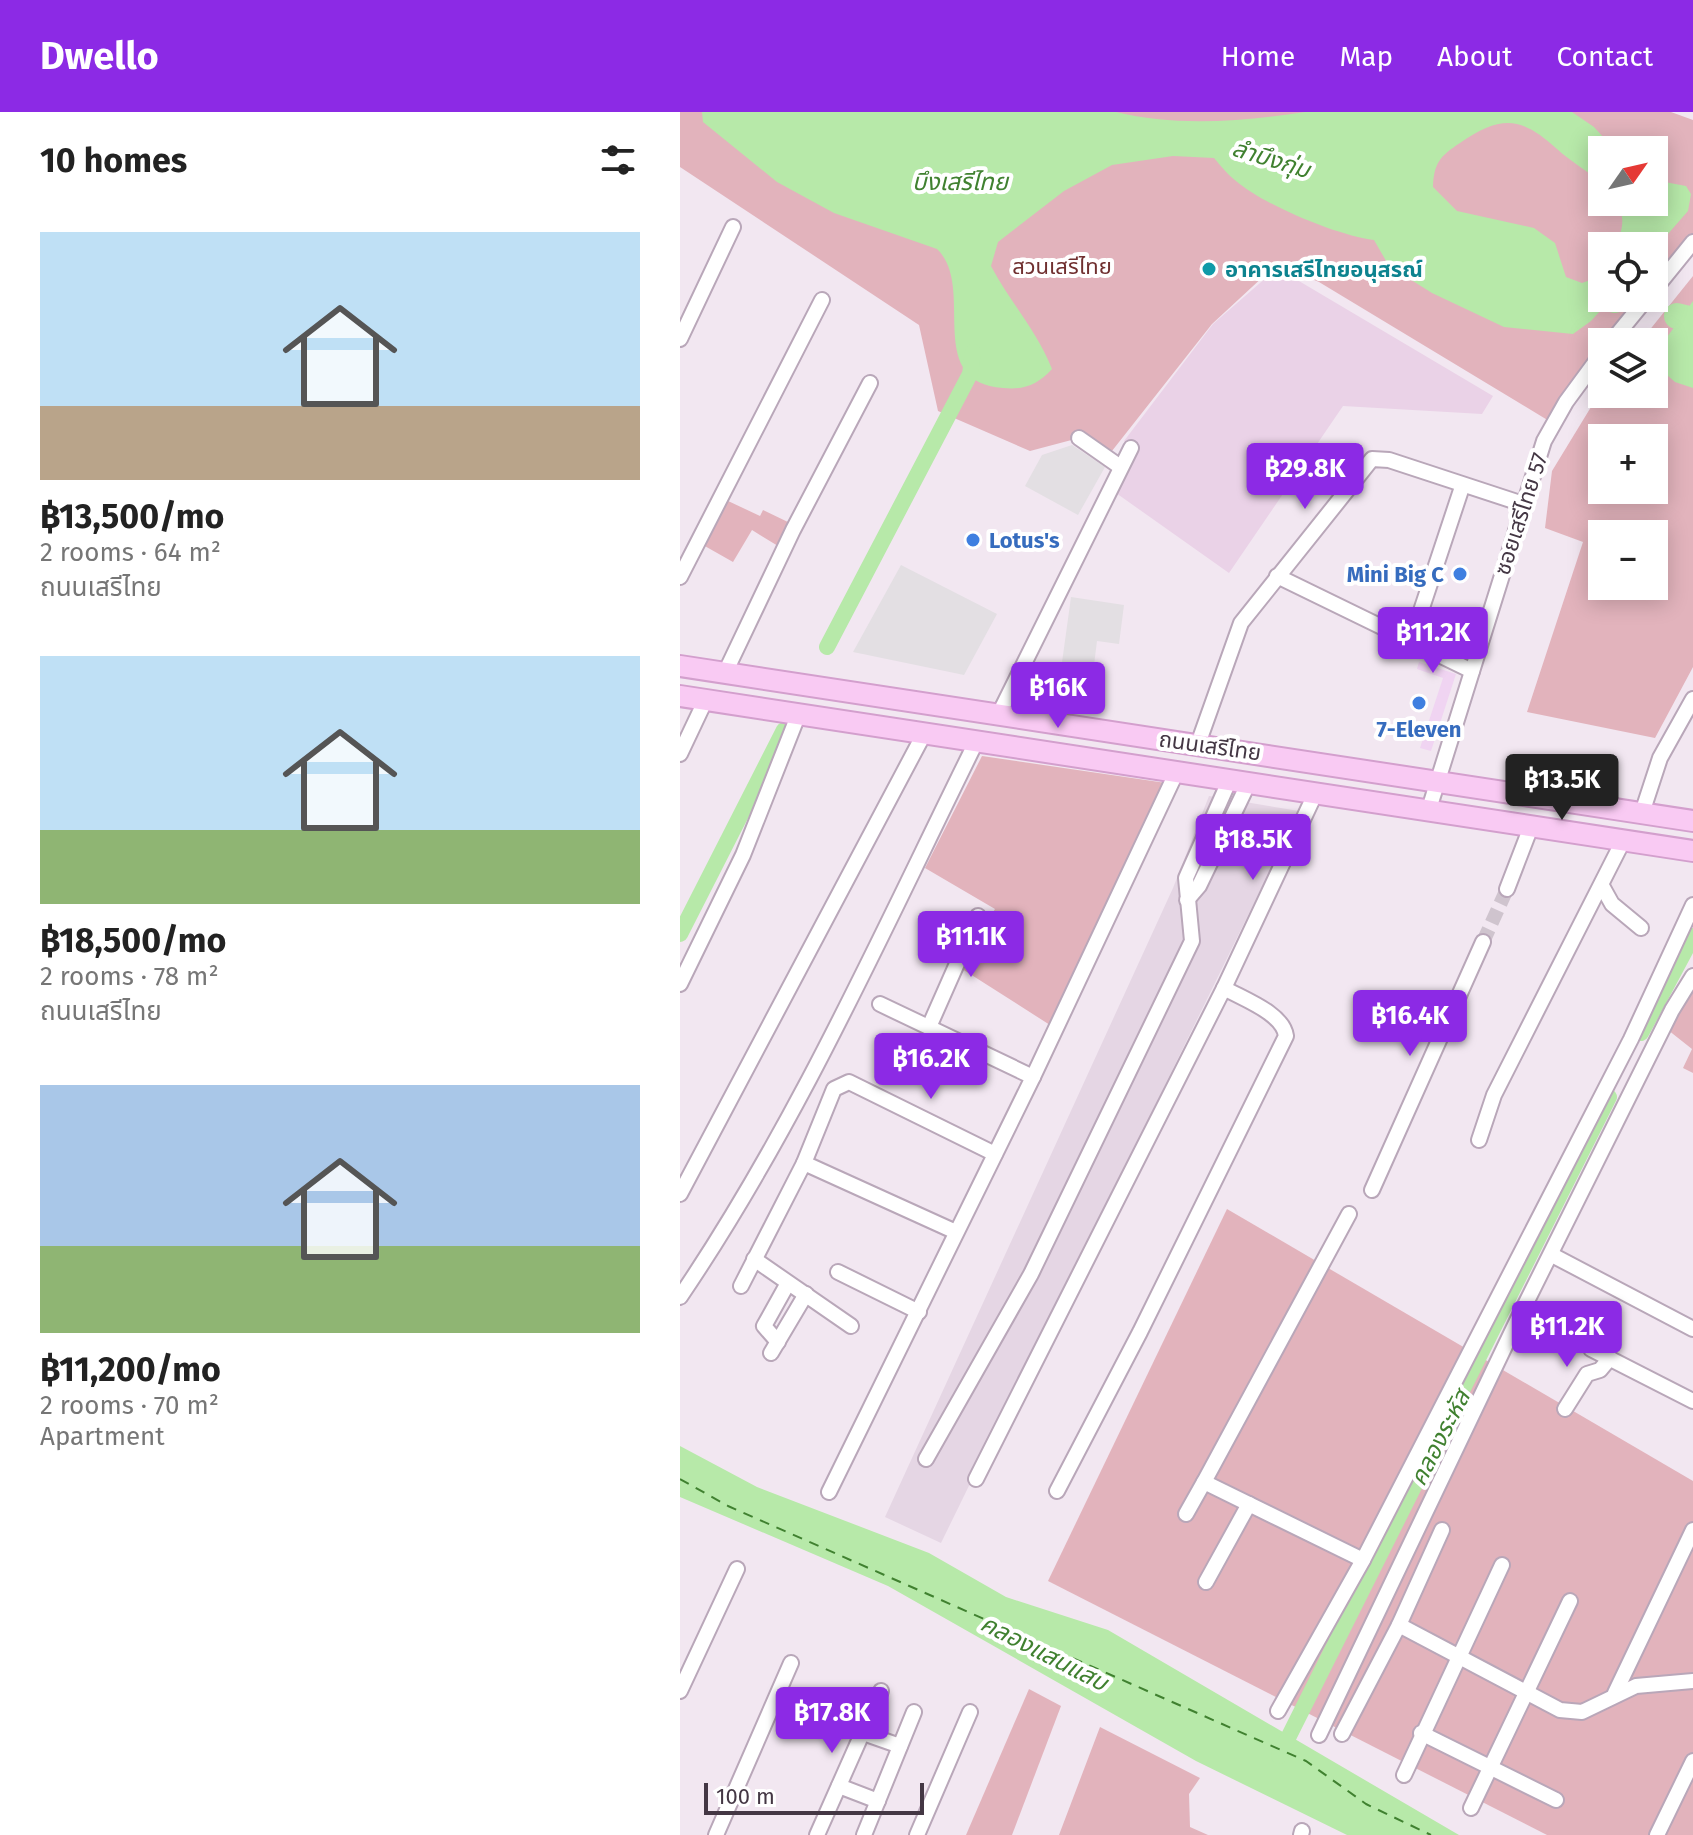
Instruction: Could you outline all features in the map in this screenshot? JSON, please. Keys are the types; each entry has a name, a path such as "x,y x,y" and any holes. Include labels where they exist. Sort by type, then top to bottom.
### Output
{"main road":[{"name":"ถนนเสรีไทย","path":"680,666 1693,821"},
{"name":"ถนนเสรีไทย","path":"680,696 1693,851"}],"street":[{"path":"680,339 733,227"},
{"path":"1668,273 1693,242"},
{"path":"680,577 822,300"},
{"path":"1622,328 1636,312"},
{"name":"ซอยเสรีไทย 57","path":"1429,809 1544,441 1566,402 1588,372"},
{"path":"725,673 793,530 870,383"},
{"path":"1079,438 1119,466"},
{"path":"998,716 1119,466 1131,448"},
{"path":"1198,744 1241,623 1372,459 1389,460 1462,487 1523,504"},
{"path":"1410,644 1462,487"},
{"path":"1277,576 1410,644 1472,671"},
{"path":"680,754 706,699"},
{"path":"1642,813 1660,758 1693,699"},
{"path":"680,984 743,855 799,713"},
{"path":"680,1194 925,732"},
{"path":"680,1297 734,1217 856,985 977,740"},
{"path":"829,1492 1033,1077 1177,771"},
{"path":"926,1459 1031,1274 1192,941 1193,923 1186,878 1213,819 1240,780"},
{"path":"1187,900 1199,886 1228,825 1240,780"},
{"path":"976,1479 1224,988 1316,792"},
{"path":"1213,819 1228,825"},
{"path":"1507,889 1532,824"},
{"path":"1479,1140 1494,1095 1624,839"},
{"path":"1602,886 1612,904 1641,928"},
{"path":"1278,1711 1363,1560 1492,1310 1631,1039 1693,905"},
{"path":"929,1027 978,916"},
{"path":"1372,1190 1483,942"},
{"path":"1319,1735 1514,1320 1552,1255 1672,1010 1693,976"},
{"path":"1057,1491 1140,1332 1286,1036 1285,1027 1276,1018 1224,988"},
{"path":"880,1004 1033,1077"},
{"path":"741,1286 804,1163 834,1089 849,1082 995,1154"},
{"path":"804,1163 956,1232"},
{"path":"1186,1514 1349,1214"},
{"path":"1552,1255 1693,1329"},
{"path":"754,1259 851,1326"},
{"path":"838,1272 919,1312"},
{"path":"788,1283 764,1326 775,1348 806,1294"},
{"path":"1492,1310 1514,1320"},
{"path":"1591,1349 1693,1401"},
{"path":"1565,1409 1587,1374 1600,1370 1610,1358"},
{"path":"1204,1482 1363,1560"},
{"path":"1206,1582 1249,1504"},
{"path":"1342,1734 1399,1625 1442,1530"},
{"path":"1615,1693 1693,1530"},
{"path":"1404,1775 1502,1565"},
{"path":"680,1691 737,1569"},
{"path":"1471,1808 1570,1601"},
{"path":"1399,1625 1560,1710 1582,1712 1615,1693 1636,1686 1693,1681"},
{"path":"716,1835 791,1663"},
{"path":"817,1835 881,1691"},
{"path":"864,1835 914,1712"},
{"path":"917,1835 970,1712"},
{"path":"863,1733 900,1746"},
{"path":"1421,1733 1556,1800"},
{"path":"1657,1835 1693,1761"},
{"path":"839,1786 878,1801"}],"shaded area":[{"path":"1277,268 1493,396 1482,414 1343,406 1229,573 1116,493 1137,455 1124,441 1213,324"},
{"path":"1072,445 1105,467 1078,515 1025,486 1042,455"},
{"path":"901,565 997,614 964,675 853,652"},
{"path":"1071,597 1124,605 1119,644 1097,641 1092,681 1060,677"},
{"path":"1419,662 1456,674 1431,751 1420,748 1443,678 1417,669"},
{"path":"1209,796 1299,811 941,1543 885,1517 1173,888"}],"green space":[{"name":"สวนเสรีไทย","path":"680,112 1671,112 1693,120 1693,250 1668,282 1668,232 1588,232 1588,312 1644,312 1631,328 1588,328 1588,382 1554,424 1319,282 1277,264 1212,324 1108,456 1079,438 1030,451 938,411 919,325 680,167"},
{"path":"1693,276 1693,667 1655,738 1527,712 1583,542 1545,528 1552,471 1590,408 1668,408 1668,328 1651,328 1664,312 1668,312 1668,307"},
{"path":"726,500 760,516 763,510 790,523 778,546 752,530 733,562 703,545"},
{"path":"982,756 1166,783 1050,1025 959,967 995,909 925,868"},
{"path":"1693,981 1693,1073 1683,1068 1692,1049 1668,1030"},
{"path":"1227,1209 1693,1481 1693,1835 1547,1835 1048,1581"},
{"path":"1029,1689 1061,1706 1012,1835 966,1835"},
{"path":"1100,1727 1200,1778 1189,1794 1190,1827 1208,1835 1059,1835"}],"water":[{"name":"บึงเสรีไทย","path":"702,112 1116,112 1163,120 1210,121 1305,112 1572,112 1602,136 1588,136 1588,173 1532,130 1510,123 1499,124 1474,134 1447,152 1437,166 1433,187 1457,211 1534,228 1555,243 1566,277 1582,283 1588,281 1588,312 1599,312 1573,334 1504,327 1432,293 1389,266 1374,240 1322,226 1264,200 1233,179 1214,158 1173,156 1112,165 1064,191 998,242 991,266 1039,342 1052,369 1030,385 1003,388 979,382 964,369 957,351 953,286 948,266 937,249 834,213 777,182 703,122"},
{"path":"1668,183 1686,186 1691,194 1688,211 1668,234 1621,232 1621,216 1668,216"},
{"path":"1693,301 1693,388 1675,382 1668,376 1668,336"},
{"name":"คลองแสนแสบ","path":"680,1446 757,1487 929,1553 1006,1597 1108,1630 1459,1835 1347,1835 1196,1761 888,1586 680,1497"}],"waterway":[{"name":"ลำบึงกุ่ม","path":"1677,316 1693,320"},
{"path":"827,647 970,374 973,352"},
{"path":"680,934 784,730"},
{"name":"คลองระหัส","path":"1641,1033 1693,936"},
{"name":"คลองระหัส","path":"1279,1756 1609,1097"}],"ferry route":[{"path":"680,1479 728,1506 1306,1761 1366,1804 1431,1835"}],"tunnel":[{"path":"1483,942 1507,889"}],"place":[{"name":"อาคารเสรีไทยอนุสรณ์","path":"1209,269"},
{"name":"Lotus's","path":"973,540"},
{"name":"Mini Big C","path":"1460,574"},
{"name":"7-Eleven","path":"1419,703"}]}
